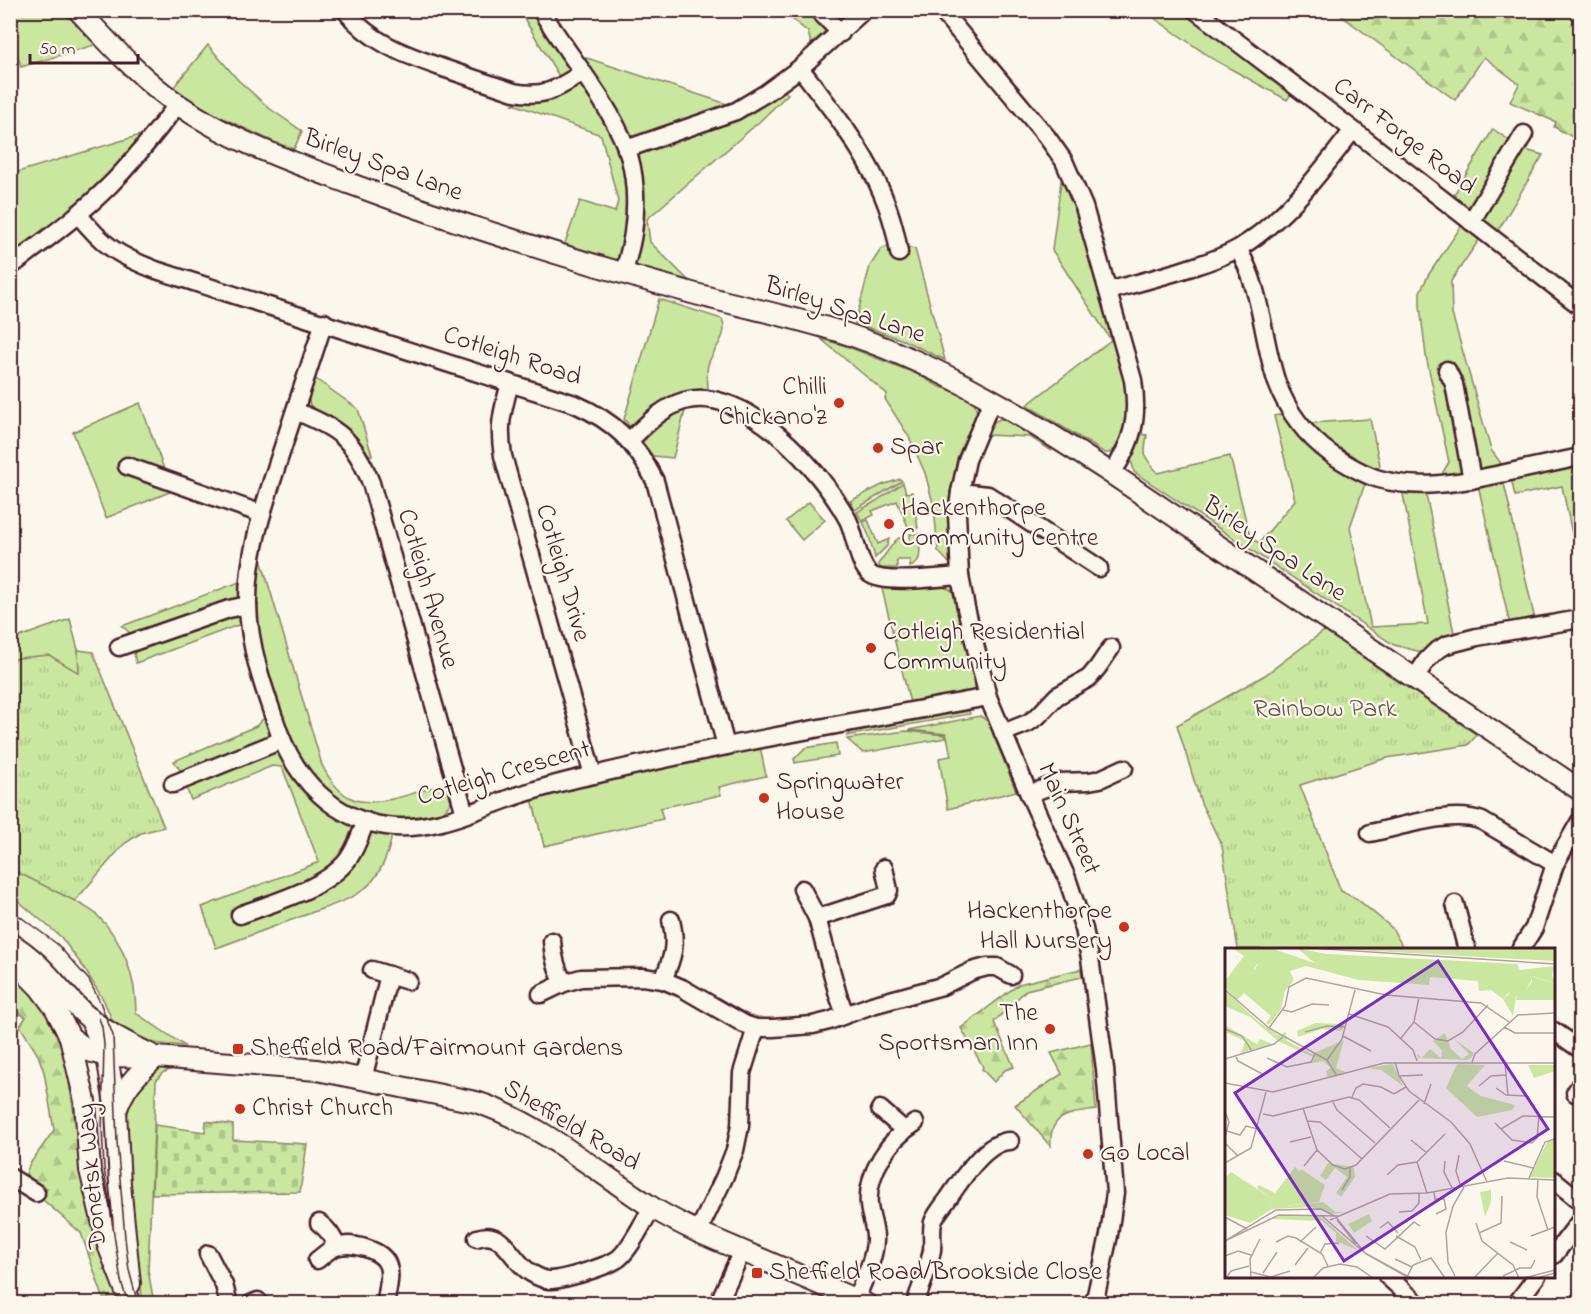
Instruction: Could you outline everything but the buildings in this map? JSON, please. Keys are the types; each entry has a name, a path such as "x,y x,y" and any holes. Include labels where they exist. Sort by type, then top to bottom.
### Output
{"street":[{"name":"Birley Spa Lane","path":"78,10 136,69 178,105 215,128 257,148 497,235 752,309 790,316 854,336 930,366 1050,434 1112,474 1581,790"},
{"path":"345,10 352,21 382,44 403,54 514,92 529,95 545,94 582,73"},
{"path":"541,10 600,98 626,149 631,169 635,213 633,234 624,273"},
{"path":"818,10 841,33"},
{"path":"626,149 736,111 800,68 864,10"},
{"path":"941,10 1047,137 1064,161 1084,207 1136,397 1133,432 1112,474"},
{"name":"Carr Forge Road","path":"1195,10 1581,306"},
{"path":"800,68 833,110 874,174 888,205 897,236 899,253"},
{"path":"10,267 78,214 117,177 178,105"},
{"path":"1108,291 1190,268 1238,249 1263,231 1289,207 1320,173 1353,130"},
{"path":"1471,222 1524,135"},
{"name":"Cotleigh Road","path":"78,214 94,234 112,249 156,270 575,404 596,413 613,425 645,460 655,481 726,746"},
{"path":"1238,249 1245,260 1262,313 1274,372 1292,416 1306,433 1342,461 1362,473 1380,479 1401,484 1424,485 1472,480 1581,457"},
{"name":"Cotleigh Crescent","path":"324,322 261,514 253,551 248,605 255,660 282,740 305,779 319,795 337,809 366,821 387,826 412,827 465,814 520,795 593,775 726,746 988,697"},
{"path":"1448,370 1454,384 1472,480"},
{"name":"Cotleigh Drive","path":"510,383 500,420 503,456 593,775"},
{"path":"629,441 655,416 683,401 698,398 715,399 734,406 756,418 777,434 826,486 849,522 868,573 877,578 891,580 960,576"},
{"name":"Main Street","path":"992,400 967,460 960,492 957,514 960,576 988,697 1067,878 1077,906 1090,958 1110,1118 1115,1193 1109,1235 1094,1304"},
{"name":"Cotleigh Avenue","path":"295,411 322,422 340,434 364,464 465,814"},
{"path":"127,466 261,514"},
{"path":"960,492 988,495 1099,568"},
{"path":"119,647 229,609 248,605"},
{"path":"1415,678 1426,661 1446,645 1477,637 1581,619"},
{"path":"1003,733 1028,723 1058,696 1089,678 1111,648"},
{"path":"173,784 282,740"},
{"path":"1029,794 1060,782 1089,781 1125,768"},
{"path":"1370,833 1444,818 1472,817 1555,864"},
{"path":"240,915 309,888 336,873 347,861 366,821"},
{"path":"1521,948 1534,928 1555,864 1581,821"},
{"path":"817,918 886,894 889,890 884,868"},
{"path":"802,889 817,918 845,1014"},
{"path":"1455,904 1466,948"},
{"path":"663,980 675,947 671,920"},
{"path":"552,941 557,971 564,983"},
{"name":"Sheffield Road","path":"10,943 27,954 47,972 90,1018 106,1049"},
{"name":"Sheffield Road","path":"10,957 40,988 55,1008 68,1034 106,1049 156,1057 317,1070 476,1102 509,1114 571,1152 652,1208 698,1232 861,1301"},
{"path":"541,994 581,978 643,977 663,980 682,988 744,1024 756,1028 773,1028 813,1025 829,1021 845,1014 942,986 972,971 987,967 998,967 1011,975"},
{"path":"372,970 408,981"},
{"path":"363,1079 389,975"},
{"path":"698,1232 735,1150 740,1126 742,1073 756,1028"},
{"path":"1555,1032 1581,1049"},
{"name":"Donetsk Way","path":"68,1034 85,1101 90,1170 108,1245 132,1304"},
{"name":"Donetsk Way","path":"85,1101 88,1080 106,1049"},
{"name":"Donetsk Way","path":"106,1049 116,1112 121,1195 132,1304"},
{"path":"116,1112 121,1095 128,1085 156,1057"},
{"path":"861,1301 874,1251 875,1234 868,1201 871,1179 876,1167 909,1126 880,1109"},
{"path":"915,1304 930,1261 933,1222 937,1214 966,1174 986,1152 996,1144 1011,1141"},
{"path":"10,1177 36,1193"},
{"path":"1555,1181 1581,1201"},
{"path":"477,1238 485,1235 495,1236 528,1272 549,1280 597,1269 618,1258 626,1250 652,1208"},
{"path":"1555,1254 1581,1221"},
{"path":"319,1223 326,1227 337,1246"},
{"path":"317,1260 337,1246 367,1248 383,1257 388,1264 389,1271 386,1304"},
{"path":"726,1304 722,1295 742,1251"},
{"path":"208,1254 224,1285 229,1304"},
{"path":"1390,1278 1418,1304"},
{"path":"1516,1304 1536,1278"}],"green space":[{"path":"519,10 533,11 567,63 587,58 727,104 783,90 788,94 647,219 650,242 689,281 564,246 580,201 615,212 618,201 601,135 513,104 568,91"},
{"path":"10,11 66,11 98,44 21,67 11,32"},
{"path":"782,11 848,11 811,44 808,32"},
{"path":"1147,11 1184,11 1293,91 1287,100 1213,59"},
{"path":"1335,11 1580,11 1580,141 1554,127 1556,122 1510,102 1519,84 1484,57 1455,100"},
{"path":"208,45 238,80 269,108 302,131 294,149 216,115 172,89"},
{"path":"1493,129 1522,149 1543,155 1498,231 1452,198"},
{"path":"140,135 123,162 89,196 20,252 11,219 11,174"},
{"path":"1066,179 1077,205 1127,382 1127,430 1120,446 1109,453 1105,453 1027,405 1111,340 1052,250 1061,181"},
{"path":"1462,225 1481,237 1451,281 1452,314 1491,450 1503,466 1443,479 1443,472 1449,462 1426,356 1420,292 1429,274"},
{"path":"892,244 915,249 945,360 903,340 855,323 870,266 881,249"},
{"path":"659,299 722,319 724,325 722,337 708,365 708,389 690,391 673,458 653,456 624,419"},
{"path":"1580,318 1580,380 1574,349"},
{"path":"821,339 846,346 917,374 938,386 968,396 974,401 977,412 974,427 959,465 951,494 950,524 954,562 949,563 938,551 934,507 925,473 909,437 885,399 887,394"},
{"path":"313,377 358,409 372,455 365,455 329,419 310,405 308,396"},
{"path":"140,403 172,491 106,518 73,432"},
{"path":"1283,414 1311,423 1370,419 1380,465 1366,481 1350,527 1371,627 1428,624 1401,484 1426,494 1454,633 1425,653 1394,645 1134,472 1131,459 1140,434 1147,435 1146,456 1158,473 1230,456 1250,537 1259,543 1295,500 1274,416"},
{"path":"1009,418 1042,437 1052,451 1030,437 987,435 992,423"},
{"path":"1580,463 1580,572 1562,486 1515,496 1511,478"},
{"path":"900,479 902,481 855,510 850,501"},
{"path":"1503,479 1535,620 1510,625 1478,485"},
{"path":"903,483 906,493 912,492 918,528 909,529 897,501 872,511 874,515 862,521 857,512"},
{"path":"809,502 825,520 802,540 786,521"},
{"path":"868,520 878,544 889,539 887,546 875,558 863,522"},
{"path":"910,534 919,534 920,554 917,562 910,567 910,560 897,560 897,568 881,568 878,564 895,541 904,538 905,542 910,542"},
{"path":"260,556 322,765 331,780 338,789 353,799 374,802 401,797 449,782 453,796 443,812 416,817 365,816 339,802 313,778 298,757 283,724 259,646 256,591"},
{"path":"242,581 241,624 136,663 134,654 139,647 136,637 122,626"},
{"path":"943,587 951,590 957,596 976,684 974,691 911,707 882,589"},
{"path":"70,619 78,650 80,673 19,658 11,661 11,640"},
{"name":"Rainbow Park","path":"1324,631 1477,735 1468,745 1387,758 1300,785 1341,891 1357,899 1392,928 1403,948 1238,948 1222,846 1201,803 1177,725 1265,675"},
{"path":"78,650 93,652 164,827 141,833 124,844 75,901 11,869 10,661 49,655 79,673"},
{"path":"969,711 970,714 846,736 852,732"},
{"path":"266,716 298,782 392,834 391,842 379,872 369,885 357,894 336,904 216,948 202,907 319,862 282,767 272,766 191,800 186,787 187,774 180,770 174,761 256,726"},
{"path":"980,716 988,721 1016,791 948,809 939,758 951,756 947,736 946,734 909,730"},
{"path":"906,731 945,735 946,738 863,753 847,739"},
{"path":"836,743 838,756 795,763 794,759 805,748"},
{"path":"760,746 766,776 719,787 721,795 660,808 663,819 544,846 532,799"},
{"path":"11,869 64,895 97,915 114,936 126,960 134,986 136,1013 185,1046 151,1043 124,1032 112,1020 104,1001 84,968 61,937 11,895"},
{"path":"10,965 58,1027 64,1049 81,1159 121,1303 105,1303 81,1233 43,1200 47,1188 26,1174 29,1165 54,1130 44,1072 38,1055 20,1026 26,1017 11,1010"},
{"path":"1081,969 1082,977 1026,990 994,1022 1014,1067 1005,1070 994,1082 982,1069 983,1067 961,1028 1019,984"},
{"path":"1091,1043 1096,1110 1070,1114 1057,1121 1053,1127 1051,1147 1015,1105 1062,1074 1051,1053"},
{"path":"160,1068 175,1068 162,1073 156,1081 148,1270 154,1303 144,1304 136,1254 125,1139 127,1114 136,1091 146,1078"},
{"path":"206,1121 233,1125 233,1140 307,1144 300,1192 152,1194 155,1125 205,1132"}],"tram line":[{"path":"10,909 57,944 89,980 113,1035 117,1142 125,1238 129,1270 138,1304"},
{"path":"99,1018 104,1044 102,1129 104,1168 121,1281 128,1304"}],"place":[{"name":"Chilli Chickano'z","path":"839,403"},
{"name":"Spar","path":"878,448"},
{"name":"Hackenthorpe Community Centre","path":"889,524"},
{"name":"Cotleigh Residential Community","path":"871,648"},
{"name":"Springwater House","path":"764,798"},
{"name":"Hackenthorpe Hall Nursery","path":"1124,927"},
{"name":"The Sportsman Inn","path":"1050,1029"},
{"name":"Sheffield Road/Fairmount Gardens","path":"238,1049"},
{"name":"Christ Church","path":"240,1109"},
{"name":"Go Local","path":"1088,1154"},
{"name":"Sheffield Road/Brookside Close","path":"757,1273"}]}
